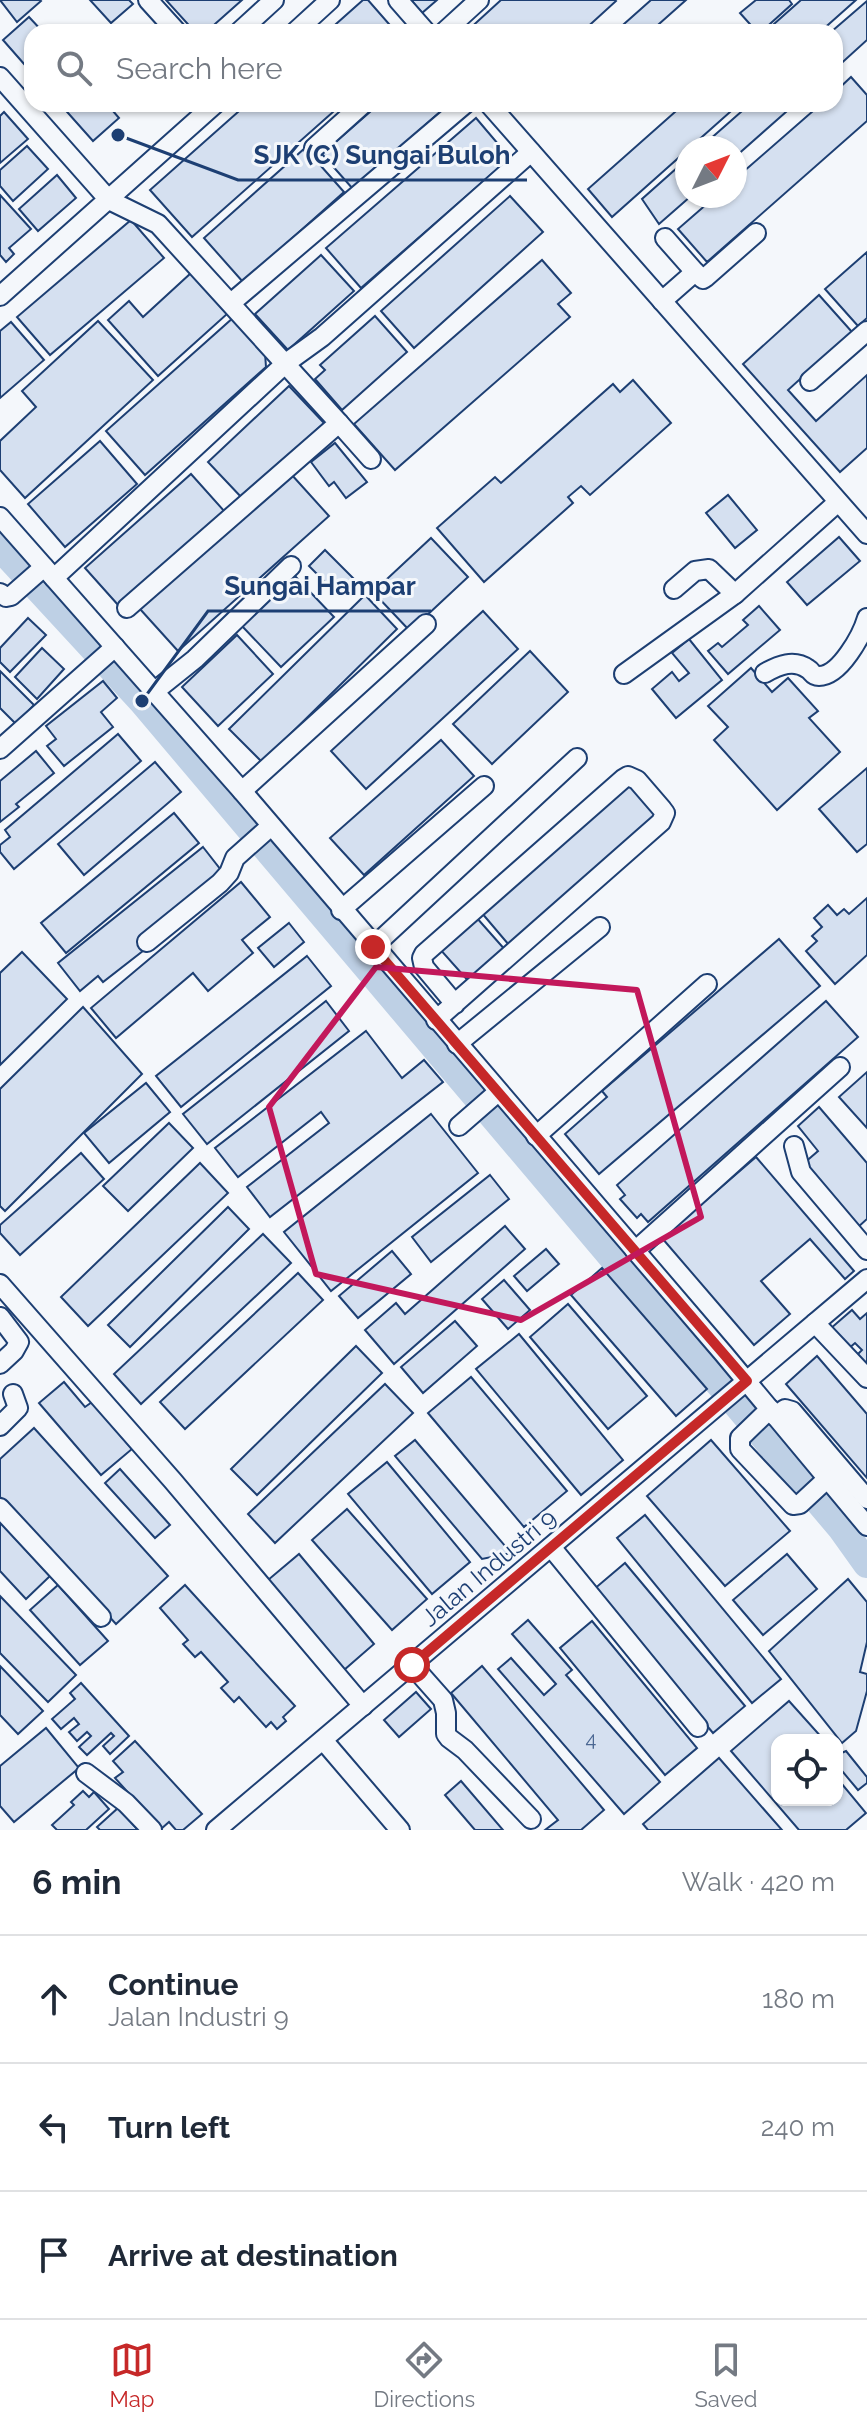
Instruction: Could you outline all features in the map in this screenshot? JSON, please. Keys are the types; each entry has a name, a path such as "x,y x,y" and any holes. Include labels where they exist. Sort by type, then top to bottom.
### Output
{"street":[{"path":"148,0 170,24"},
{"path":"248,24 274,0"},
{"path":"304,24 330,0"},
{"path":"398,0 419,24"},
{"path":"453,24 479,0"},
{"path":"0,77 24,104"},
{"path":"31,112 109,200 158,224 371,459"},
{"path":"0,296 206,112"},
{"path":"314,148 354,112"},
{"path":"231,303 456,112"},
{"path":"496,112 867,534"},
{"path":"0,593 6,597 45,573 286,363 322,337 531,152"},
{"path":"665,238 703,279 756,233"},
{"path":"662,301 695,272"},
{"path":"810,381 867,331"},
{"path":"127,608 339,423"},
{"path":"624,674 735,594 838,502"},
{"path":"4,533 155,691 242,791 269,829 457,1044 490,1099 536,1136 825,1482 867,1526"},
{"path":"155,691 195,659 291,566"},
{"path":"674,589 695,571 709,569 735,594"},
{"path":"765,673 779,665 791,663 820,676 826,673 845,659 862,635 867,618"},
{"path":"242,791 426,624"},
{"path":"0,749 113,649"},
{"path":"373,947 577,758"},
{"path":"436,1020 455,1004 661,822 665,813 637,780 628,776 623,779 424,954 421,963 455,1004"},
{"path":"341,910 484,786"},
{"path":"147,942 220,883 229,873 235,858 269,829"},
{"path":"457,1044 600,927"},
{"path":"536,1136 707,984"},
{"path":"635,1251 840,1067"},
{"path":"459,1126 490,1099"},
{"path":"794,1146 801,1172 867,1250"},
{"name":"Jalan Industri 9","path":"216,1830 867,1279"},
{"path":"0,1284 173,1481 363,1706"},
{"path":"0,1317 19,1342 0,1364"},
{"path":"815,1323 867,1378"},
{"path":"0,1426 18,1408 13,1394"},
{"path":"825,1482 797,1506 790,1503 740,1449 738,1441 769,1414 785,1409 792,1411 867,1499"},
{"path":"0,1508 101,1617"},
{"path":"551,1547 698,1727"},
{"path":"412,1665 443,1700 445,1729 449,1738 465,1750 531,1819"},
{"path":"323,1740 400,1830"},
{"path":"86,1773 126,1803 152,1830"}],"highlighted area":[{"path":"376,967 637,990 701,1217 521,1320 316,1274 269,1107"}],"building":[{"path":"0,0 40,0 41,1 17,22"},
{"path":"90,0 129,0 133,4 111,23"},
{"path":"166,0 242,0 215,24 188,24"},
{"path":"363,0 368,0 389,24 336,24"},
{"path":"411,0 437,0 422,13"},
{"path":"501,0 616,1 591,24 475,24"},
{"path":"651,0 686,0 659,24 624,24"},
{"path":"756,0 789,0 792,4 770,24 750,24 740,13"},
{"path":"801,0 856,0 829,24 774,24"},
{"path":"867,1 867,40 843,62 843,24 840,24"},
{"path":"29,17 36,24 24,24 24,64 3,40"},
{"path":"851,77 867,95 867,121 707,262 678,229 702,208 747,208 747,169 812,112 843,112 843,84"},
{"path":"4,112 28,139 0,163 0,116"},
{"path":"67,112 114,112 119,118 93,141"},
{"path":"238,112 333,112 192,237 150,190"},
{"path":"370,112 440,112 353,189 322,154"},
{"path":"675,112 730,112 703,136 675,136 675,161 612,217 588,189"},
{"path":"741,112 786,112 747,146 747,136 714,136"},
{"path":"476,118 510,158 361,288 326,248"},
{"path":"27,146 48,169 13,201 0,186 0,170"},
{"path":"305,148 344,192 243,282 204,238"},
{"path":"675,170 677,208 659,224 642,199"},
{"path":"57,175 76,198 38,231 19,209"},
{"path":"0,195 31,229 9,248 14,254 6,262 0,255"},
{"path":"510,196 543,232 414,348 381,311"},
{"path":"131,220 164,258 50,355 17,317"},
{"path":"867,252 867,318 858,326 825,289"},
{"path":"321,255 354,291 288,350 255,314"},
{"path":"542,260 571,293 558,304 570,317 395,470 354,424"},
{"path":"191,273 227,314 158,376 108,320 129,301 143,317"},
{"path":"819,295 852,332 788,390 816,421 867,375 867,448 840,472 743,364"},
{"path":"375,316 407,352 342,410 315,379 325,370 320,365"},
{"path":"234,317 265,353 266,367 145,475 106,431"},
{"path":"98,321 153,380 25,498 0,470 0,441 36,407 22,391"},
{"path":"11,322 44,360 0,398 0,331"},
{"path":"633,380 671,423 590,495 581,486 568,497 573,503 484,582 437,528 495,477 501,483 613,384 620,392"},
{"path":"289,386 324,423 243,499 208,462"},
{"path":"100,441 137,484 65,547 28,504"},
{"path":"335,443 367,482 346,498 334,482 329,486 311,462"},
{"path":"191,474 225,512 119,606 85,568"},
{"path":"291,474 329,516 178,651 140,609"},
{"path":"728,495 757,530 735,548 706,513"},
{"path":"839,537 860,561 807,605 787,582"},
{"path":"431,538 468,577 410,631 373,592"},
{"path":"325,550 354,579 338,595 309,566"},
{"path":"294,575 334,617 281,667 241,625"},
{"path":"365,595 397,629 262,762 229,729"},
{"path":"759,606 780,630 728,674 708,651 718,643 722,647 748,625 743,620"},
{"path":"483,611 518,649 366,789 331,751"},
{"path":"28,618 46,635 10,672 0,662 0,648"},
{"path":"237,635 273,674 218,726 182,687"},
{"path":"689,639 722,680 676,718 652,689 672,672 679,681 689,673 672,653"},
{"path":"42,648 64,669 37,699 15,677"},
{"path":"530,651 568,692 492,764 453,724"},
{"path":"751,668 772,692 788,678 818,711 809,718 840,752 777,810 714,740 728,727 708,706"},
{"path":"0,671 34,705 16,724 0,708"},
{"path":"103,681 117,698 101,712 113,727 64,766 47,746 56,739 46,726"},
{"path":"118,734 141,761 14,869 0,852 0,845 10,837 5,830"},
{"path":"441,740 474,776 364,875 330,838"},
{"path":"36,751 54,773 16,804 19,807 0,822 0,781"},
{"path":"155,762 181,792 84,875 58,844"},
{"path":"867,768 867,844 857,852 819,809"},
{"path":"630,781 659,813 509,945 481,912"},
{"path":"174,813 199,843 66,953 41,923"},
{"path":"203,847 224,874 148,947 103,982 98,976 80,991 58,963"},
{"path":"241,882 270,917 242,940 253,953 208,991 193,973 116,1038 91,1008"},
{"path":"867,898 867,955 835,984 806,951 817,941 812,936 822,927 814,918 828,905 837,915 844,909 849,914"},
{"path":"476,917 507,952 471,984 438,947"},
{"path":"289,923 304,942 274,967 258,948"},
{"path":"779,939 820,986 599,1174 565,1134 607,1097 602,1091"},
{"path":"22,952 67,999 0,1065 0,973"},
{"path":"307,956 331,986 181,1107 156,1076"},
{"path":"326,1001 349,1031 207,1144 183,1114"},
{"path":"826,1001 858,1037 648,1222 641,1214 637,1218 620,1199 625,1195 617,1185"},
{"path":"83,1007 142,1074 5,1211 0,1206 0,1089"},
{"path":"366,1031 402,1078 424,1060 443,1082 270,1217 247,1187 329,1123 321,1112 238,1177 215,1148"},
{"path":"867,1072 867,1128 839,1097"},
{"path":"146,1083 170,1112 109,1163 84,1133"},
{"path":"819,1107 867,1163 867,1219 857,1228 803,1164 818,1151 798,1126"},
{"path":"431,1114 478,1173 331,1291 284,1232"},
{"path":"169,1123 193,1148 128,1211 103,1186"},
{"path":"81,1153 104,1179 20,1255 0,1233 0,1225"},
{"path":"756,1157 854,1271 845,1279 810,1239 761,1281 790,1314 754,1345 662,1238"},
{"path":"200,1163 228,1193 88,1326 61,1297"},
{"path":"490,1175 509,1199 431,1262 412,1237"},
{"path":"228,1207 249,1229 130,1347 108,1325"},
{"path":"505,1226 525,1249 394,1364 365,1330 396,1303 405,1314"},
{"path":"263,1234 291,1263 141,1404 114,1374"},
{"path":"546,1249 559,1264 527,1291 514,1276"},
{"path":"392,1251 411,1274 358,1318 339,1296"},
{"path":"602,1268 707,1389 676,1416 571,1295"},
{"path":"298,1273 323,1300 185,1429 160,1402"},
{"path":"504,1280 530,1310 508,1329 482,1299"},
{"path":"568,1304 647,1396 608,1429 530,1337"},
{"path":"852,1310 860,1319 867,1313 867,1372 854,1358 862,1350 855,1343 848,1349 830,1329"},
{"path":"455,1321 477,1346 423,1393 401,1367"},
{"path":"519,1334 623,1460 581,1495 476,1369"},
{"path":"356,1346 382,1373 257,1495 231,1469"},
{"path":"817,1356 867,1414 867,1478 786,1384"},
{"path":"471,1377 567,1491 524,1527 428,1413"},
{"path":"64,1382 85,1407 92,1402 132,1449 101,1475 39,1403"},
{"path":"385,1384 413,1413 275,1543 248,1514"},
{"path":"34,1428 168,1576 116,1624 0,1497 0,1459"},
{"path":"415,1440 511,1553 482,1559 395,1456"},
{"path":"711,1440 790,1531 725,1586 647,1496"},
{"path":"387,1462 470,1562 432,1594 348,1494"},
{"path":"120,1469 170,1525 155,1538 105,1483"},
{"path":"347,1509 427,1599 392,1630 312,1540"},
{"path":"645,1515 781,1679 752,1703 617,1538"},
{"path":"0,1522 50,1576 26,1599 0,1571"},
{"path":"299,1554 374,1644 344,1670 268,1580"},
{"path":"787,1554 817,1589 763,1635 733,1600"},
{"path":"625,1563 745,1706 713,1733 593,1590"},
{"path":"848,1579 867,1602 867,1642 860,1672 867,1674 867,1691 856,1731 843,1742 843,1734 835,1734 769,1651"},
{"path":"58,1585 108,1641 80,1665 30,1610"},
{"path":"185,1585 295,1706 283,1717 286,1721 277,1729 271,1722 266,1727 239,1697 234,1702 221,1688 228,1682 201,1652 195,1657 183,1644 188,1640 160,1608"},
{"path":"0,1596 76,1675 48,1702 0,1653"},
{"path":"528,1620 572,1670 566,1675 660,1782 624,1814 498,1669 511,1658 544,1695 556,1684 512,1634"},
{"path":"592,1621 697,1748 665,1775 560,1648"},
{"path":"0,1666 43,1711 18,1734 0,1715"},
{"path":"482,1666 604,1810 581,1830 545,1830 558,1820 451,1693"},
{"path":"81,1683 129,1736 110,1754 103,1746 114,1736 111,1733 87,1755 79,1747 91,1736 87,1732 77,1741 69,1732 79,1724 74,1718 61,1729 52,1719 75,1699 70,1693"},
{"path":"416,1692 431,1709 399,1737 384,1720"},
{"path":"789,1701 819,1734 771,1734 771,1797 731,1751"},
{"path":"46,1728 79,1768 14,1822 0,1806 0,1766"},
{"path":"135,1741 202,1814 183,1830 176,1830 169,1822 161,1829 115,1778 123,1772 113,1761"},
{"path":"846,1751 867,1777 867,1783 858,1790 843,1772 843,1752"},
{"path":"719,1758 782,1830 648,1830 643,1824"},
{"path":"461,1781 503,1830 475,1830 445,1795"},
{"path":"843,1785 866,1813 846,1830 799,1830 778,1806 843,1806"},
{"path":"83,1791 89,1797 94,1792 109,1809 86,1830 57,1830 52,1825 74,1805 71,1802"},
{"path":"118,1808 138,1830 100,1830 97,1827"}],"waterway":[{"path":"0,547 142,701 842,1529 867,1564"}],"place":[{"name":"SJK (C) Sungai Buloh","path":"118,135"},
{"name":"Sungai Hampar","path":"142,701"}],"route":[{"path":"373,947 747,1381 412,1665"}]}
